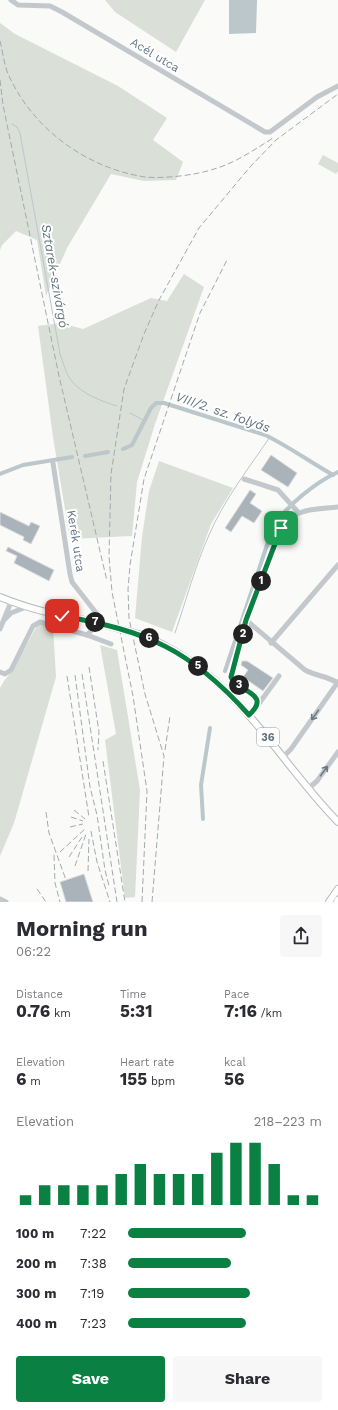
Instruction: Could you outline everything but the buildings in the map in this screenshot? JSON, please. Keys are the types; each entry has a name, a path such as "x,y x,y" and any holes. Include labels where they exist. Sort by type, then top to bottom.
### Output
{"main road":[{"name":"36","path":"0,597 11,602 51,614 90,621 142,635 169,647 197,665 214,679 249,715 284,756 317,799 338,822"},
{"path":"329,902 338,890"}],"street":[{"name":"Acél utca","path":"11,0 18,5 28,3 50,6 64,13 266,132 270,132 317,97 338,86"},
{"name":"Kerék utca","path":"53,463 72,582 97,614 98,620 94,628 87,635"},
{"path":"244,479 278,490 298,512"},
{"path":"258,704 257,700 243,687 235,683 231,677 246,620 281,528 298,512 338,507"},
{"path":"271,643 338,565"},
{"path":"0,629 11,602"},
{"path":"4,619 11,613 26,607"},
{"path":"246,620 271,643 305,670 311,674 329,678 338,683 291,749 284,756"},
{"path":"0,672 4,674 11,670 30,631 36,623 45,623 87,635 111,644"},
{"path":"249,715 280,676"},
{"path":"309,788 317,781 338,752"},
{"path":"0,898 6,902"}],"shaded area":[{"path":"105,0 205,0 176,52 115,12"},
{"path":"229,0 257,0 256,33 229,34"},
{"path":"0,23 15,34 118,86 167,118 153,140 183,162 176,180 144,181 111,174 67,248 46,296 37,240 16,231 2,245 0,250"},
{"path":"323,155 338,163 338,171 336,174 318,164"},
{"path":"184,274 204,287 155,424 137,482 132,536 70,539 53,437 38,326 61,323 83,329 151,298 167,301"},
{"path":"159,461 233,488 211,524 172,632 135,618 142,537 149,491"},
{"path":"38,624 53,627 56,677 14,823 0,856 0,688 12,671"},
{"path":"100,645 117,650 140,790 135,897 125,898 105,740 116,734"}],"waterway":[{"name":"Sztarek-szivárgó","path":"12,124 17,127 20,133 60,354 65,368 71,380 80,389 117,406"},
{"name":"VIII/2. sz. folyás","path":"123,449 132,445 151,408 156,403 164,403 265,435 333,475"},
{"name":"Sztarek-szivárgó","path":"130,413 145,421"},
{"path":"175,633 199,559 215,522 237,485 270,437"},
{"name":"VIII/2. sz. folyás","path":"85,456 108,452"},
{"name":"VIII/2. sz. folyás","path":"0,474 23,465 72,457"},
{"path":"225,671 273,527 285,511 302,495 338,472"},
{"path":"203,819 201,785 210,728"}],"railway":[{"path":"0,41 7,72 20,95 33,113 48,129 65,143 83,155 103,165 145,177 189,175 207,171 229,163 244,156 273,138"},
{"path":"0,80 3,105 59,376 107,581"},
{"path":"142,902 147,791 133,696 112,592 109,556 111,474 124,389 144,334 159,300 199,228 250,167 276,140 338,94"},
{"path":"152,902 164,756 145,694 129,618 128,589 130,565 144,479 200,313 227,260"},
{"path":"89,667 99,732 98,750"},
{"path":"82,674 117,902"},
{"path":"75,675 90,787 97,815 105,870 109,886"},
{"path":"67,676 89,817"},
{"path":"165,750 170,716"},
{"path":"103,761 125,902"},
{"path":"74,810 85,819"},
{"path":"46,812 49,833 66,880"},
{"path":"71,817 83,821"},
{"path":"70,827 83,824"},
{"path":"60,852 85,829"},
{"path":"91,831 97,862 110,902"},
{"path":"75,866 86,834"},
{"path":"69,857 82,837"},
{"path":"88,871 89,839"},
{"path":"54,855 55,883 60,902"},
{"path":"37,889 46,902"}],"route":[{"path":"62,616 111,626 134,633 169,647 182,654 214,679 249,715 258,704 257,700 243,687 235,683 231,677 246,620 281,528"}]}
